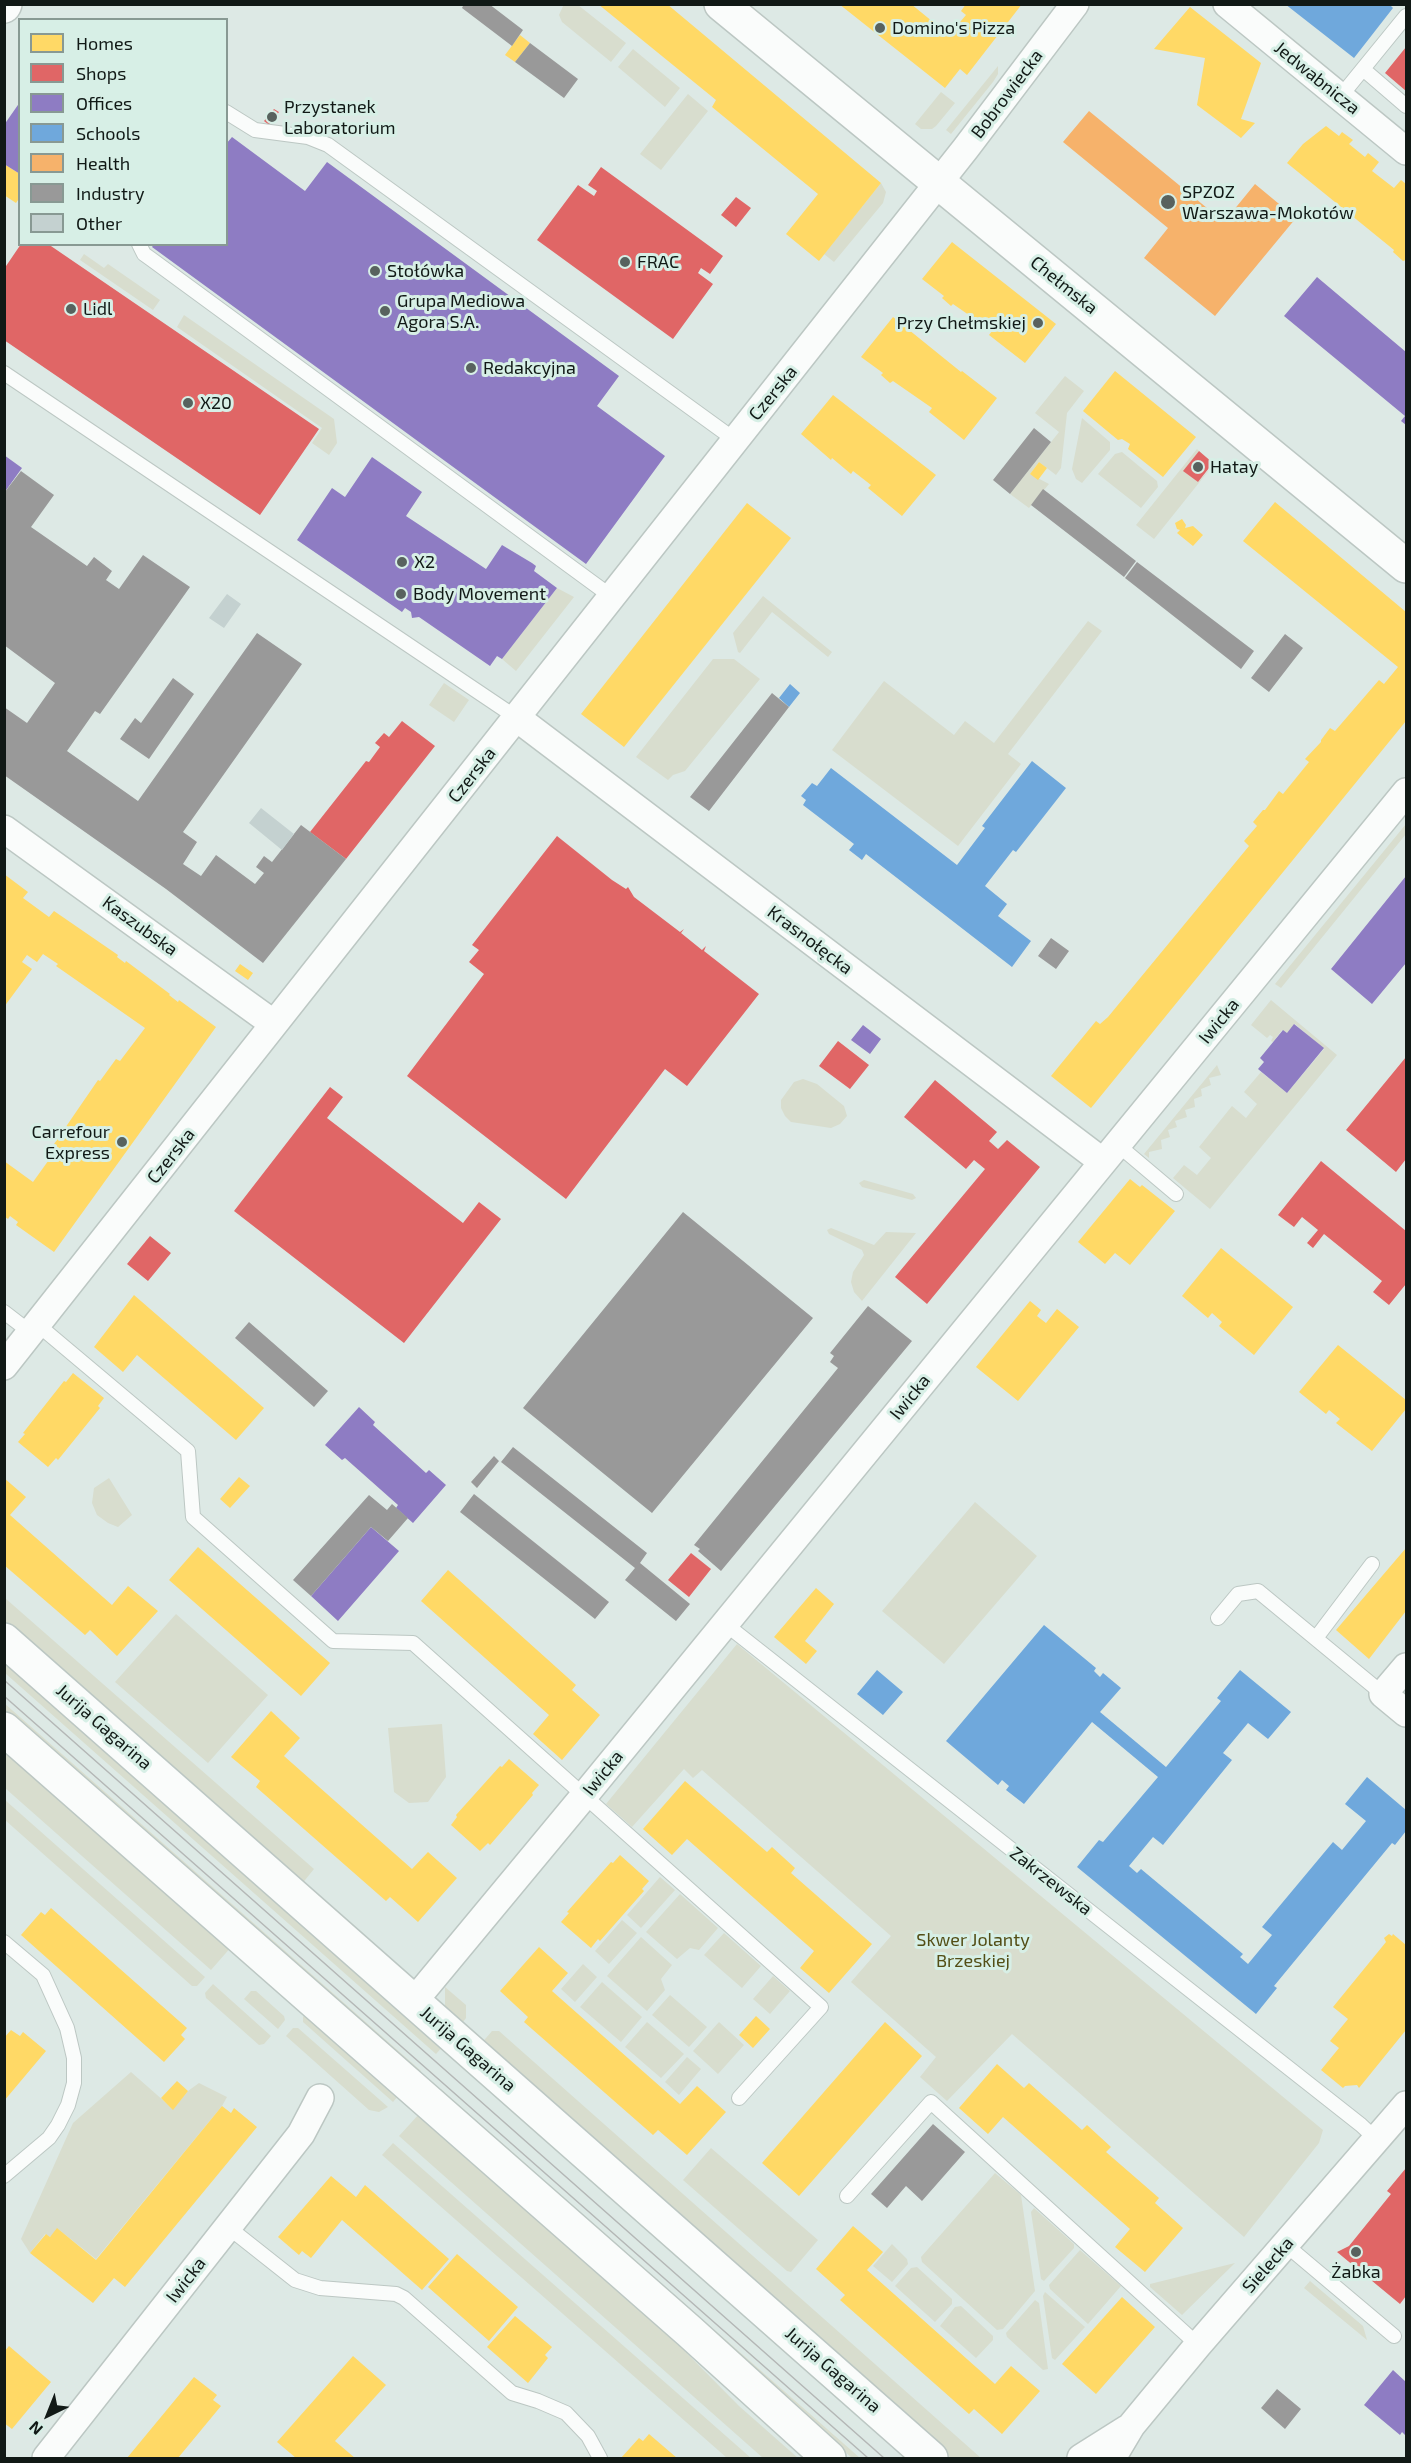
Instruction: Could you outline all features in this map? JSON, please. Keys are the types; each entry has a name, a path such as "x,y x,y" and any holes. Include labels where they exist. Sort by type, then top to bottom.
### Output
{"main road":[{"name":"Chełmska","path":"721,4 1407,566"},
{"name":"Jurija Gagarina","path":"4,1640 931,2458"},
{"path":"4,1729 688,2331 829,2458"}],"street":[{"name":"Bobrowiecka","path":"938,183 1075,4"},
{"name":"Jedwabnicza","path":"1227,4 1407,151"},
{"name":"Czerska","path":"4,1366 938,183"},
{"name":"Krasnołęcka","path":"517,718 1110,1154"},
{"name":"Iwicka","path":"414,2001 1407,792"},
{"name":"Kaszubska","path":"4,829 274,1024"},
{"path":"1407,1666 1383,1694 1407,1713"},
{"name":"Iwicka","path":"46,2458 301,2134 320,2098"},
{"name":"Sielecka","path":"1112,2458 1131,2427 1198,2345 1407,2105"},
{"name":"Sielecka","path":"1081,2458 1131,2427"}],"lane":[{"path":"1340,97 1407,16"},
{"path":"1363,69 1407,106"},
{"path":"228,113 255,130 308,136 328,145 735,440"},
{"path":"140,246 144,254 612,597"},
{"path":"4,373 517,718"},
{"path":"1110,1154 1176,1194"},
{"path":"4,1312 34,1328 188,1451 193,1517 333,1641 412,1643 821,2007 739,2098"},
{"path":"1316,1638 1372,1564"},
{"path":"1218,1618 1238,1594 1258,1591 1383,1694"},
{"name":"Zakrzewska","path":"724,1623 1361,2125 1377,2140"},
{"path":"4,1942 43,1975 67,2028 74,2058 74,2084 68,2105 58,2126 48,2138 4,2176"},
{"path":"847,2196 931,2102 1198,2345"},
{"path":"228,2227 295,2280 320,2288 396,2294 404,2298 512,2393 566,2413 588,2436 600,2458"},
{"path":"1286,2245 1394,2336"}],"green space":[{"path":"564,4 578,5 626,43 611,62 562,22 559,15"},
{"path":"633,49 680,88 665,107 618,67"},
{"path":"998,66 998,74 993,82 951,134 946,130"},
{"path":"941,92 955,103 936,126 932,129 921,129 915,124"},
{"path":"688,94 708,111 661,170 640,154"},
{"path":"881,183 886,192 883,203 834,262 824,254"},
{"path":"84,254 104,268 108,264 160,300 153,310 80,260"},
{"path":"184,315 334,419 337,443 329,455 312,443 322,428 177,327"},
{"path":"1065,376 1084,391 1067,413 1061,468 1056,475 1039,462 1030,474 1049,484 1029,508 1010,494 1059,432 1035,413"},
{"path":"1082,418 1110,442 1110,450 1082,483 1076,479 1072,469"},
{"path":"1197,449 1199,451 1184,471 1198,482 1214,464 1154,539 1136,525"},
{"path":"1122,452 1157,481 1158,487 1141,508 1098,474 1115,454"},
{"path":"557,588 574,597 516,671 502,659"},
{"path":"763,596 832,652 828,657 772,612 740,653 738,652 733,633"},
{"path":"1088,621 1102,631 1008,754 1021,764 958,846 832,750 884,681 954,735 965,721 994,743"},
{"path":"713,659 734,659 760,679 685,771 673,775 668,780 636,757"},
{"path":"444,683 469,700 454,722 429,705"},
{"path":"1406,824 1406,834 1281,988 1275,984"},
{"path":"1271,1000 1337,1055 1210,1209 1173,1178 1184,1165 1197,1175 1211,1158 1199,1147 1232,1106 1246,1118 1257,1104 1244,1092 1261,1072 1287,1093 1324,1049 1295,1024 1287,1033 1282,1030 1273,1042 1271,1041 1273,1037 1270,1035 1267,1038 1251,1025"},
{"path":"1217,1065 1221,1075 1209,1078 1211,1085 1201,1089 1202,1096 1194,1099 1195,1107 1185,1110 1187,1117 1175,1121 1177,1127 1168,1130 1170,1137 1161,1140 1162,1149 1149,1152 1149,1158 1144,1154"},
{"path":"803,1079 817,1084 844,1106 847,1116 840,1124 831,1128 791,1122 785,1116 781,1108 781,1100 794,1082"},
{"path":"864,1180 913,1194 916,1198 912,1200 862,1187 859,1183"},
{"path":"831,1228 874,1245 886,1232 916,1233 862,1301 854,1292 851,1282 853,1272 864,1255 862,1250 829,1234 827,1230"},
{"path":"109,1478 132,1515 118,1527 97,1515 92,1503 94,1488"},
{"path":"975,1502 1037,1556 944,1664 882,1611"},
{"path":"5,1598 314,1869 301,1885 5,1626"},
{"path":"176,1614 268,1695 208,1763 115,1682"},
{"name":"Skwer Jolanty Brzeskiej","path":"737,1644 1323,2130 1319,2143 1244,2237 1012,2034 947,2101 920,2077 936,2057 851,1982 891,1936 702,1770 693,1778 684,1769 632,1827 606,1804"},
{"path":"5,1658 444,2045 436,2054 5,1673"},
{"path":"4,1703 421,2071 417,2075 5,1712"},
{"path":"442,1724 446,1777 428,1802 409,1803 394,1792 388,1728"},
{"path":"5,1746 232,1946 211,1970 5,1788"},
{"path":"5,1800 205,1977 197,1986 192,1986 5,1820"},
{"path":"660,1877 675,1890 641,1928 627,1915"},
{"path":"680,1894 718,1928 699,1950 690,1948 677,1959 646,1932"},
{"path":"622,1920 637,1933 609,1964 595,1951"},
{"path":"724,1933 761,1966 742,1988 704,1955"},
{"path":"641,1937 672,1965 661,1979 665,1990 647,2011 607,1976"},
{"path":"583,1964 597,1977 575,2002 561,1989"},
{"path":"773,1976 790,1991 770,2014 753,1999"},
{"path":"602,1982 642,2017 621,2042 580,2007"},
{"path":"213,1984 271,2036 264,2044 259,2045 206,1998 205,1993"},
{"path":"445,1987 466,2005 466,2018 460,2026 445,2008"},
{"path":"251,1991 256,1991 284,2016 285,2020 278,2029 244,1999"},
{"path":"670,1995 707,2027 689,2047 652,2015"},
{"path":"306,2013 399,2095 393,2102 303,2022"},
{"path":"647,2022 684,2054 661,2078 625,2047"},
{"path":"719,2022 744,2045 718,2074 693,2051"},
{"path":"293,2028 298,2028 388,2107 379,2112 369,2110 286,2036"},
{"path":"492,2031 499,2031 981,2458 951,2458 480,2045"},
{"path":"687,2057 701,2069 679,2095 665,2082"},
{"path":"131,2072 173,2109 188,2091 199,2083 227,2097 96,2259 58,2229 50,2237 45,2234 30,2253 21,2239 73,2123"},
{"path":"441,2089 860,2458 852,2458 437,2093"},
{"path":"420,2113 651,2317 739,2406 798,2458 763,2458 399,2136"},
{"path":"393,2143 751,2458 727,2458 382,2155"},
{"path":"711,2148 818,2240 791,2272 787,2271 683,2180"},
{"path":"995,2173 1021,2195 1035,2291 1003,2329 997,2330 922,2262 921,2257"},
{"path":"1034,2208 1074,2244 1074,2248 1044,2281 1041,2279 1031,2212"},
{"path":"892,2244 907,2259 908,2264 892,2282 873,2266"},
{"path":"1080,2250 1121,2286 1088,2324 1050,2289 1049,2285"},
{"path":"1235,2263 1182,2315 1150,2287 1150,2284"},
{"path":"917,2267 952,2299 952,2304 935,2322 895,2286 911,2268"},
{"path":"1310,2281 1363,2326 1367,2340 1304,2288"},
{"path":"1045,2292 1085,2327 1055,2360 1052,2358 1043,2296"},
{"path":"1035,2300 1039,2303 1048,2369 1043,2370 1007,2337 1006,2333"},
{"path":"961,2306 993,2336 993,2340 976,2358 940,2326 955,2307"}],"building: Homes":[{"path":"598,4 667,4 881,183 819,261 786,234 818,194 712,107 716,100"},
{"path":"839,4 911,4 949,35 966,15 961,11 966,4 1022,4 967,75 960,69 945,88"},
{"path":"1190,7 1261,63 1241,119 1255,123 1241,138 1197,105 1205,58 1154,49"},
{"path":"520,35 530,43 515,62 505,55"},
{"path":"1326,126 1339,136 1342,132 1353,140 1349,144 1365,157 1368,153 1379,162 1372,171 1394,188 1401,180 1406,184 1406,260 1403,261 1393,252 1394,250 1287,163 1303,144"},
{"path":"4,164 18,173 18,200 16,203 4,195"},
{"path":"952,242 1056,324 1025,363 989,335 992,331 953,304 951,306 942,298 944,296 922,279"},
{"path":"893,317 997,398 964,440 929,412 932,408 893,381 890,383 881,375 883,373 861,357"},
{"path":"1115,371 1196,437 1163,477 1128,449 1130,444 1122,439 1118,440 1083,411"},
{"path":"833,395 936,475 902,516 868,488 871,485 853,471 851,474 832,458 831,460 801,434"},
{"path":"1039,462 1047,468 1038,480 1030,474"},
{"path":"1275,502 1406,612 1406,721 1091,1108 1051,1076 1096,1021 1100,1024 1108,1017 1249,846 1244,841 1257,826 1253,822 1279,791 1283,794 1309,762 1305,759 1330,728 1335,731 1379,680 1384,684 1398,667 1243,541"},
{"path":"747,503 791,538 624,747 581,714"},
{"path":"1182,519 1186,525 1185,528 1193,526 1203,535 1193,546 1177,533 1180,530 1177,529 1175,523"},
{"path":"4,874 28,892 23,898 49,917 54,911 216,1027 54,1252 16,1225 18,1222 10,1216 8,1219 4,1216 4,1161 33,1182 56,1150 52,1147 98,1080 100,1081 116,1059 120,1061 145,1028 56,966 58,964 43,954 37,962 27,955 22,962 32,969 4,1007"},
{"path":"240,964 253,973 248,980 235,971"},
{"path":"1130,1179 1140,1187 1142,1185 1175,1211 1130,1265 1115,1253 1105,1264 1078,1242"},
{"path":"1221,1248 1293,1307 1254,1355 1219,1326 1222,1322 1212,1313 1208,1318 1182,1296"},
{"path":"134,1295 264,1408 236,1440 137,1355 123,1372 94,1347"},
{"path":"1030,1301 1041,1310 1037,1316 1046,1323 1057,1309 1079,1327 1018,1401 976,1367"},
{"path":"1338,1345 1406,1400 1406,1409 1372,1451 1336,1423 1340,1419 1329,1410 1326,1414 1299,1392"},
{"path":"73,1373 104,1398 98,1406 100,1408 58,1460 56,1458 48,1467 18,1442 64,1381 66,1382"},
{"path":"239,1477 250,1486 230,1508 220,1499"},
{"path":"4,1478 26,1497 10,1515 112,1605 128,1586 158,1611 117,1656 90,1630 85,1635 4,1565"},
{"path":"198,1547 330,1663 301,1696 169,1580"},
{"path":"1406,1548 1406,1611 1369,1659 1336,1630"},
{"path":"448,1570 576,1685 572,1690 600,1715 562,1760 533,1734 549,1715 421,1601"},
{"path":"816,1588 834,1604 805,1641 817,1651 806,1664 774,1637"},
{"path":"271,1711 300,1738 284,1756 412,1869 428,1852 457,1878 418,1922 390,1897 386,1901 256,1787 260,1781 231,1757"},
{"path":"509,1759 539,1785 490,1845 488,1843 480,1851 451,1825 456,1815"},
{"path":"685,1781 767,1852 772,1847 795,1868 791,1873 872,1944 829,1993 800,1968 814,1951 687,1839 672,1855 643,1829"},
{"path":"620,1855 649,1881 642,1889 644,1891 600,1941 598,1939 591,1948 561,1922 611,1862 613,1863"},
{"path":"51,1908 187,2028 181,2035 185,2039 164,2062 21,1935 41,1912 45,1915"},
{"path":"1389,1934 1392,1936 1393,1934 1406,1945 1406,2030 1359,2088 1357,2085 1343,2088 1321,2070 1339,2048 1330,2041 1348,2019 1333,2007 1386,1942 1384,1938"},
{"path":"539,1947 568,1973 552,1991 680,2104 697,2086 726,2112 687,2155 658,2130 653,2135 524,2022 528,2017 500,1991"},
{"path":"756,2016 770,2029 753,2048 739,2035"},
{"path":"885,2022 922,2056 799,2196 762,2163"},
{"path":"11,2030 20,2036 23,2032 46,2051 4,2101 4,2038"},
{"path":"997,2064 1024,2088 1029,2083 1082,2130 1087,2125 1111,2147 1106,2152 1159,2198 1155,2203 1183,2228 1145,2272 1115,2247 1130,2229 1003,2117 988,2134 959,2108"},
{"path":"177,2081 188,2091 173,2110 161,2098"},
{"path":"222,2106 231,2113 234,2108 257,2127 125,2287 114,2278 93,2303 30,2253 46,2234 50,2237 57,2228 96,2260"},
{"path":"331,2176 356,2197 365,2185 449,2259 422,2290 342,2220 311,2258 302,2251 299,2255 278,2237"},
{"path":"853,2226 883,2252 867,2270 995,2384 1011,2366 1040,2391 1002,2434 974,2409 969,2414 840,2300 845,2295 816,2269"},
{"path":"457,2254 518,2307 489,2341 428,2287"},
{"path":"1122,2297 1155,2327 1096,2394 1062,2364"},
{"path":"515,2316 552,2347 545,2355 548,2358 528,2383 487,2347"},
{"path":"9,2346 51,2382 12,2429 4,2423 4,2352"},
{"path":"353,2356 386,2385 335,2441 355,2458 296,2458 277,2442"},
{"path":"194,2377 217,2395 213,2400 221,2406 178,2458 127,2458"},
{"path":"649,2434 677,2458 621,2458 639,2438 643,2441"}],"building: Shops":[{"path":"1406,47 1406,91 1385,73"},
{"name":"Przystanek Laboratorium","path":"274,109 279,112 269,125 264,121"},
{"path":"601,167 723,256 710,274 701,268 698,273 713,284 673,339 537,240 578,185 594,196 597,191 588,185"},
{"path":"736,197 751,208 736,227 721,215"},
{"name":"X20","path":"20,246 51,246 319,429 260,515 4,340 4,269"},
{"path":"1199,451 1213,463 1198,482 1183,471"},
{"path":"402,721 435,746 346,859 310,832 366,761 369,762 380,747 375,743 384,733 389,737"},
{"path":"557,836 612,880 626,889 628,887 634,897 680,932 684,929 681,933 702,950 706,946 704,951 759,994 687,1086 665,1069 566,1199 407,1076 484,974 469,962 479,950 472,945"},
{"path":"838,1041 869,1065 850,1089 819,1066"},
{"path":"1406,1057 1406,1159 1396,1172 1346,1130"},
{"path":"935,1080 997,1132 989,1141 998,1149 1007,1140 1040,1167 927,1304 895,1277 985,1169 974,1160 966,1169 904,1117"},
{"path":"330,1087 343,1097 327,1118 463,1223 479,1202 501,1219 404,1343 234,1211"},
{"path":"1321,1161 1406,1231 1406,1284 1389,1305 1373,1292 1382,1281 1324,1234 1313,1248 1307,1243 1318,1230 1302,1217 1294,1227 1278,1215"},
{"path":"150,1236 171,1253 148,1281 127,1264"},
{"path":"691,1553 711,1569 689,1597 668,1580"},
{"path":"1406,2168 1406,2296 1400,2304 1337,2252 1349,2246 1391,2194 1387,2191"}],"building: Offices":[{"path":"18,105 18,173 4,164 4,125"},
{"name":"Grupa Mediowa Agora S.A.","path":"232,137 305,191 327,162 619,376 597,406 665,456 586,564 152,247 228,246 228,142"},
{"path":"1317,277 1406,352 1406,425 1401,421 1405,416 1284,316"},
{"path":"4,455 22,468 4,493"},
{"name":"X2","path":"372,457 422,492 406,516 486,569 502,545 536,566 534,571 557,588 502,659 497,656 490,666 419,617 412,618 411,612 405,608 402,612 297,540 332,488 345,497"},
{"path":"1406,876 1406,963 1372,1004 1331,969"},
{"path":"1294,1024 1324,1048 1287,1093 1258,1069 1264,1062 1260,1058 1283,1030 1287,1033"},
{"path":"863,1025 881,1039 870,1054 851,1040"},
{"path":"359,1407 375,1422 373,1425 426,1473 429,1470 446,1485 413,1523 396,1508 398,1505 345,1458 342,1460 325,1445"},
{"path":"371,1527 399,1551 338,1621 311,1596"},
{"path":"1393,2370 1406,2382 1406,2436 1402,2432 1400,2435 1364,2405"}],"building: Schools":[{"path":"1285,4 1389,4 1393,8 1354,58"},
{"path":"790,684 800,693 789,707 779,698"},
{"path":"1032,761 1066,788 1016,852 1013,850 985,886 1007,904 998,916 1031,941 1012,967 866,854 862,860 849,850 854,844 803,805 806,800 801,796 812,783 817,786 831,768 957,865 985,828 982,826"},
{"path":"1044,1625 1096,1668 1094,1671 1100,1677 1103,1673 1121,1688 1100,1712 1166,1767 1221,1701 1217,1698 1240,1670 1291,1712 1268,1739 1248,1723 1223,1753 1232,1760 1163,1845 1153,1837 1129,1866 1137,1873 1141,1869 1243,1954 1240,1957 1248,1964 1272,1935 1262,1927 1333,1842 1342,1850 1366,1821 1345,1804 1367,1777 1406,1810 1406,1831 1395,1845 1392,1843 1274,1986 1277,1988 1256,2014 1077,1867 1099,1840 1103,1842 1158,1777 1092,1722 1024,1804 1006,1790 1009,1786 1002,1780 998,1785 946,1741"},
{"path":"877,1670 903,1692 883,1715 857,1694"}],"building: Health":[{"name":"SPZOZ Warszawa-Mokotów","path":"1089,111 1224,222 1255,184 1296,218 1215,316 1144,258 1168,228 1063,142"}],"building: Industry":[{"path":"464,4 489,4 523,30 512,46 462,8"},
{"path":"530,43 578,79 564,98 515,62"},
{"path":"1034,428 1051,442 1010,494 993,480"},
{"path":"21,471 54,495 31,527 87,566 94,557 112,571 106,580 119,589 143,555 190,587 100,714 95,711 67,751 138,801 257,633 302,664 183,832 197,842 183,864 201,876 216,855 255,884 264,873 256,867 264,856 272,862 301,825 346,859 263,963 166,889 4,775 4,707 27,723 55,683 4,645 4,493"},
{"path":"1043,489 1136,561 1124,577 1031,505"},
{"path":"1137,562 1254,651 1241,669 1125,578"},
{"path":"1285,634 1303,648 1269,692 1251,678"},
{"path":"173,678 194,694 149,759 120,739 135,718 141,723"},
{"path":"772,693 789,707 709,811 690,797"},
{"path":"1051,938 1069,951 1056,969 1038,956"},
{"path":"683,1212 813,1318 652,1513 523,1408"},
{"path":"868,1306 912,1341 721,1571 694,1545 838,1368 830,1362 834,1356 830,1353"},
{"path":"249,1322 328,1391 314,1407 235,1338"},
{"path":"513,1447 647,1553 640,1563 690,1604 676,1621 625,1580 635,1568 501,1462"},
{"path":"494,1456 499,1461 477,1488 471,1482"},
{"path":"474,1494 609,1602 595,1619 460,1512"},
{"path":"369,1495 387,1510 392,1504 408,1518 388,1541 371,1527 311,1596 293,1580"},
{"path":"933,2124 965,2152 922,2201 906,2186 887,2208 871,2194"},
{"path":"1277,2389 1301,2409 1285,2429 1261,2408"}],"building: Other":[{"path":"227,594 241,604 224,628 209,618"},
{"path":"261,808 294,834 282,850 249,823"}],"tram line":[{"path":"4,1680 884,2458"},
{"path":"4,1696 868,2458"}],"place":[{"name":"Domino's Pizza","path":"880,28"},
{"name":"Przystanek Laboratorium","path":"272,117"},
{"name":"SPZOZ Warszawa-Mokotów","path":"1168,202"},
{"name":"FRAC","path":"625,262"},
{"name":"Stołówka","path":"375,271"},
{"name":"Lidl","path":"71,309"},
{"name":"Grupa Mediowa Agora S.A.","path":"385,311"},
{"name":"Przy Chełmskiej","path":"1038,323"},
{"name":"Redakcyjna","path":"471,368"},
{"name":"X20","path":"188,403"},
{"name":"Hatay","path":"1198,467"},
{"name":"X2","path":"402,562"},
{"name":"Body Movement","path":"401,594"},
{"name":"Carrefour Express","path":"122,1142"},
{"name":"Żabka","path":"1356,2252"}]}
